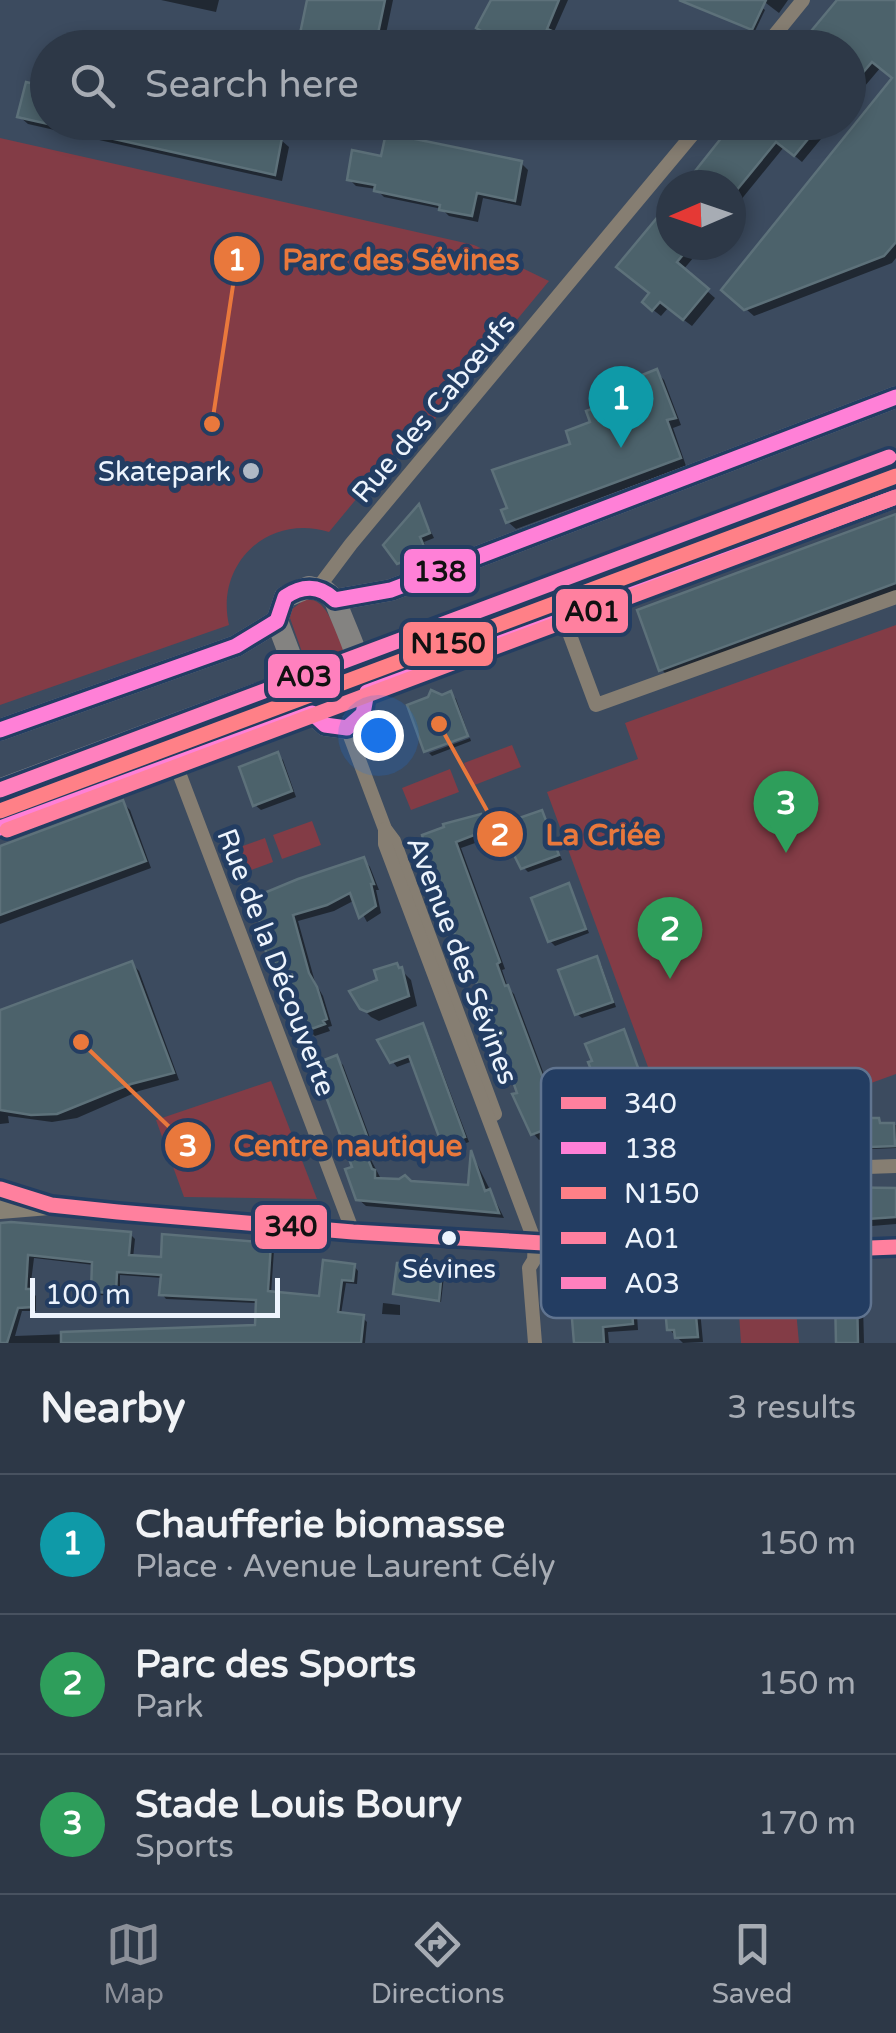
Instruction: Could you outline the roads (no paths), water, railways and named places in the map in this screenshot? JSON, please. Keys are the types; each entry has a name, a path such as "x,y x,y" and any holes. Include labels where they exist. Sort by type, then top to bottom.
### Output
{"highway":[{"path":"400,660 896,476"},
{"path":"0,791 263,703 0,811"}],"main road":[{"path":"326,594 367,692 361,720 347,728 325,726 312,714 277,621 285,596 301,588 326,594 390,590 896,397"},
{"path":"367,692 896,498"},
{"path":"0,730 236,646 277,621"},
{"path":"0,828 312,714"}],"street":[{"path":"779,30 803,0"},
{"name":"Rue des Cabœufs","path":"326,594 351,544 687,140"},
{"path":"564,620 596,705 896,596"},
{"name":"Avenue des Sévines","path":"347,728 385,830 385,844 416,931 532,1242"},
{"name":"Rue de la Découverte","path":"176,766 353,1232"},
{"path":"871,1167 896,1166"},
{"path":"0,1189 51,1204"},
{"path":"0,1209 51,1204 353,1232 541,1243"},
{"path":"532,1242 529,1268 534,1343"},
{"path":"532,1242 541,1313"},
{"path":"871,1248 896,1247"},
{"path":"541,1318 543,1343"}],"tunnel":[{"path":"258,695 396,648 896,462"},
{"path":"268,711 324,689"}],"place":[{"name":"Parc des Sévines","path":"212,424"},
{"name":"Chaufferie biomasse","path":"621,448"},
{"name":"Skatepark","path":"251,471"},
{"name":"La Criée","path":"439,724"},
{"name":"Stade Louis Boury","path":"786,853"},
{"name":"Parc des Sports","path":"670,979"},
{"name":"Centre nautique","path":"81,1042"},
{"name":"Sévines","path":"449,1238"}]}
